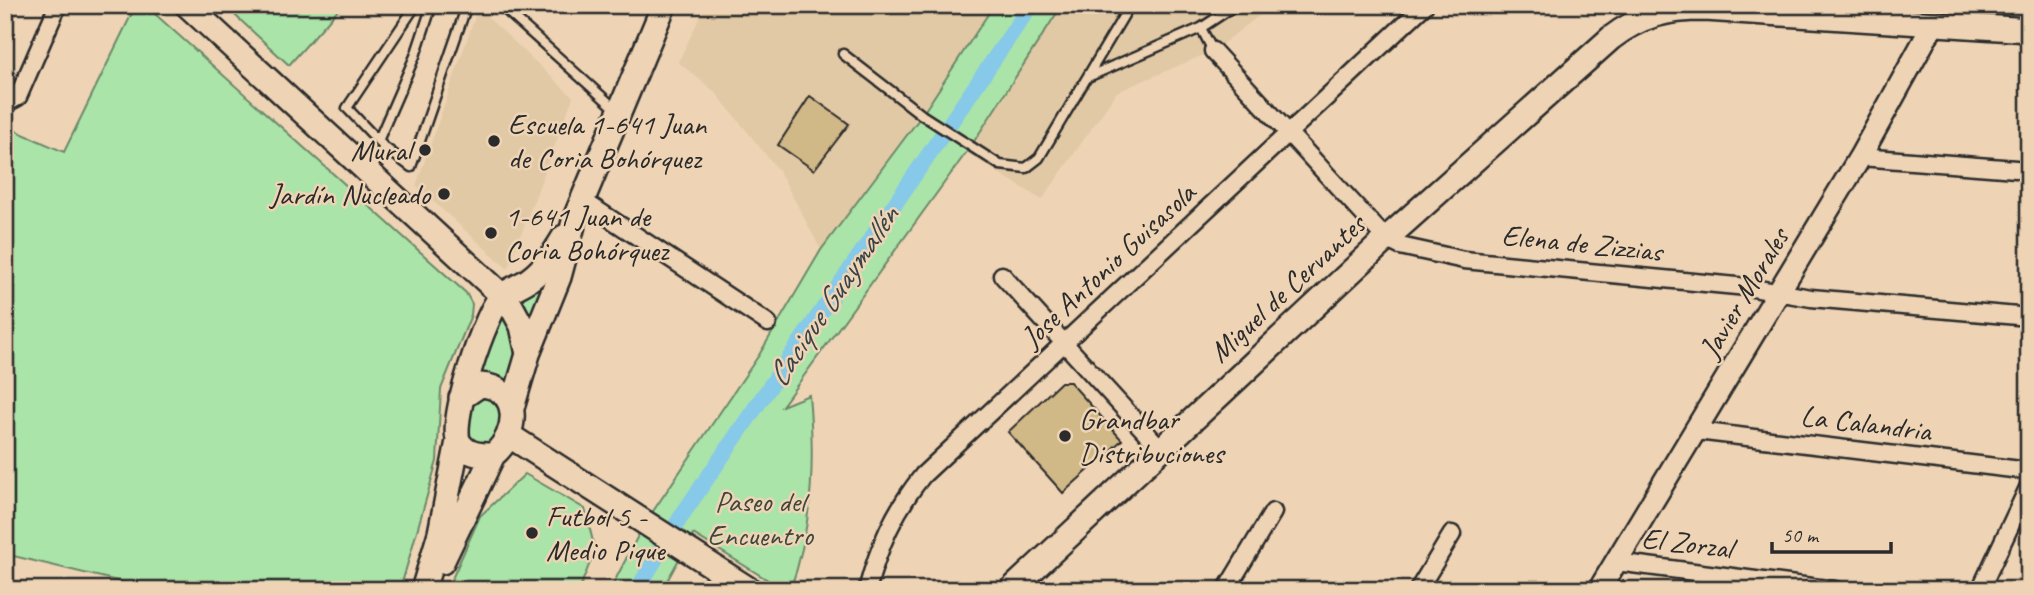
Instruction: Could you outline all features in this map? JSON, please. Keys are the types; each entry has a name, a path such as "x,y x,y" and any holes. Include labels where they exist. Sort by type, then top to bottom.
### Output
{"main road":[{"path":"187,5 502,296 513,308 522,326 528,354"},
{"path":"429,590 493,455 510,436 512,408 528,354 559,277 579,209 664,5"},
{"path":"1637,11 1677,7 1741,8 2029,30"},
{"name":"Miguel de Cervantes","path":"1011,590 1386,239 1611,38 1637,11"},
{"path":"423,590 440,533 458,441 455,427 461,398 492,313 502,296 537,273 579,209"},
{"path":"461,398 480,385 490,385 505,393 512,408"},
{"path":"510,436 750,590"},
{"path":"458,441 472,453 493,455"}],"street":[{"path":"8,104 18,97 58,5"},
{"name":"Jose Antonio Guisasola","path":"867,590 884,536 916,484 1425,5"},
{"name":"Javier Morales","path":"1599,590 1860,157 1934,23"},
{"name":"Elena de Zizzias","path":"1213,51 1386,239 1400,247 1464,260 1780,292 1811,298 2029,317"},
{"path":"1860,157 2029,170"},
{"path":"579,209 768,323"},
{"path":"1002,275 1161,449"},
{"name":"La Calandria","path":"1697,431 2029,471"},
{"path":"1980,590 2029,486"},
{"path":"1226,590 1273,512"},
{"path":"1418,590 1452,534"},
{"name":"El Zorzal","path":"1616,562 1835,590"}],"lane":[{"path":"416,5 347,108 381,144 411,167 467,5"},
{"path":"368,174 415,56 432,5"},
{"path":"500,5 619,112"},
{"path":"843,54 922,115 1006,167 1030,165 1039,158 1130,5"},
{"path":"1090,76 1201,28 1236,5"},
{"path":"1201,28 1213,51"}],"shaded area":[{"path":"706,5 993,7 928,106 976,138 1062,5 1273,5 1213,51 1117,92 1042,200 917,122 821,250 779,171 715,92 678,62"},
{"name":"Escuela 1-641 Juan de Coria Bohórquez","path":"478,8 573,97 508,269 416,186"}],"green space":[{"path":"136,5 145,5 466,293 472,304 471,315 441,389 437,461 400,590 155,590 5,554 5,126 64,152"},
{"path":"224,5 342,5 289,65"},
{"name":"Paseo del Encuentro","path":"994,5 1062,5 971,146 782,406 809,395 812,469 808,518 798,567 790,590 784,590 693,534 662,590 610,590 643,526 759,355 821,250 922,115"},
{"path":"549,273 531,319 521,295"},
{"path":"507,310 516,332 512,388 476,376"},
{"path":"484,395 500,404 503,427 493,443 485,444 467,434 469,403"},
{"name":"Futbol 5 - Medio Pique","path":"525,474 585,509 595,550 579,590 447,590 480,516"}],"building":[{"path":"810,96 849,124 814,170 778,145"},
{"name":"Grandbar Distribuciones","path":"1061,382 1070,382 1122,440 1063,493 1008,432"}],"waterway":[{"name":"Cacique Guaymallén","path":"637,590 682,515 1031,5"}],"place":[{"name":"Escuela 1-641 Juan de Coria Bohórquez","path":"494,141"},
{"name":"Mural","path":"425,150"},
{"name":"Jardín Nucleado","path":"444,194"},
{"name":"1-641 Juan de Coria Bohórquez","path":"491,233"},
{"name":"Grandbar Distribuciones","path":"1065,436"},
{"name":"Futbol 5 - Medio Pique","path":"532,533"}]}
